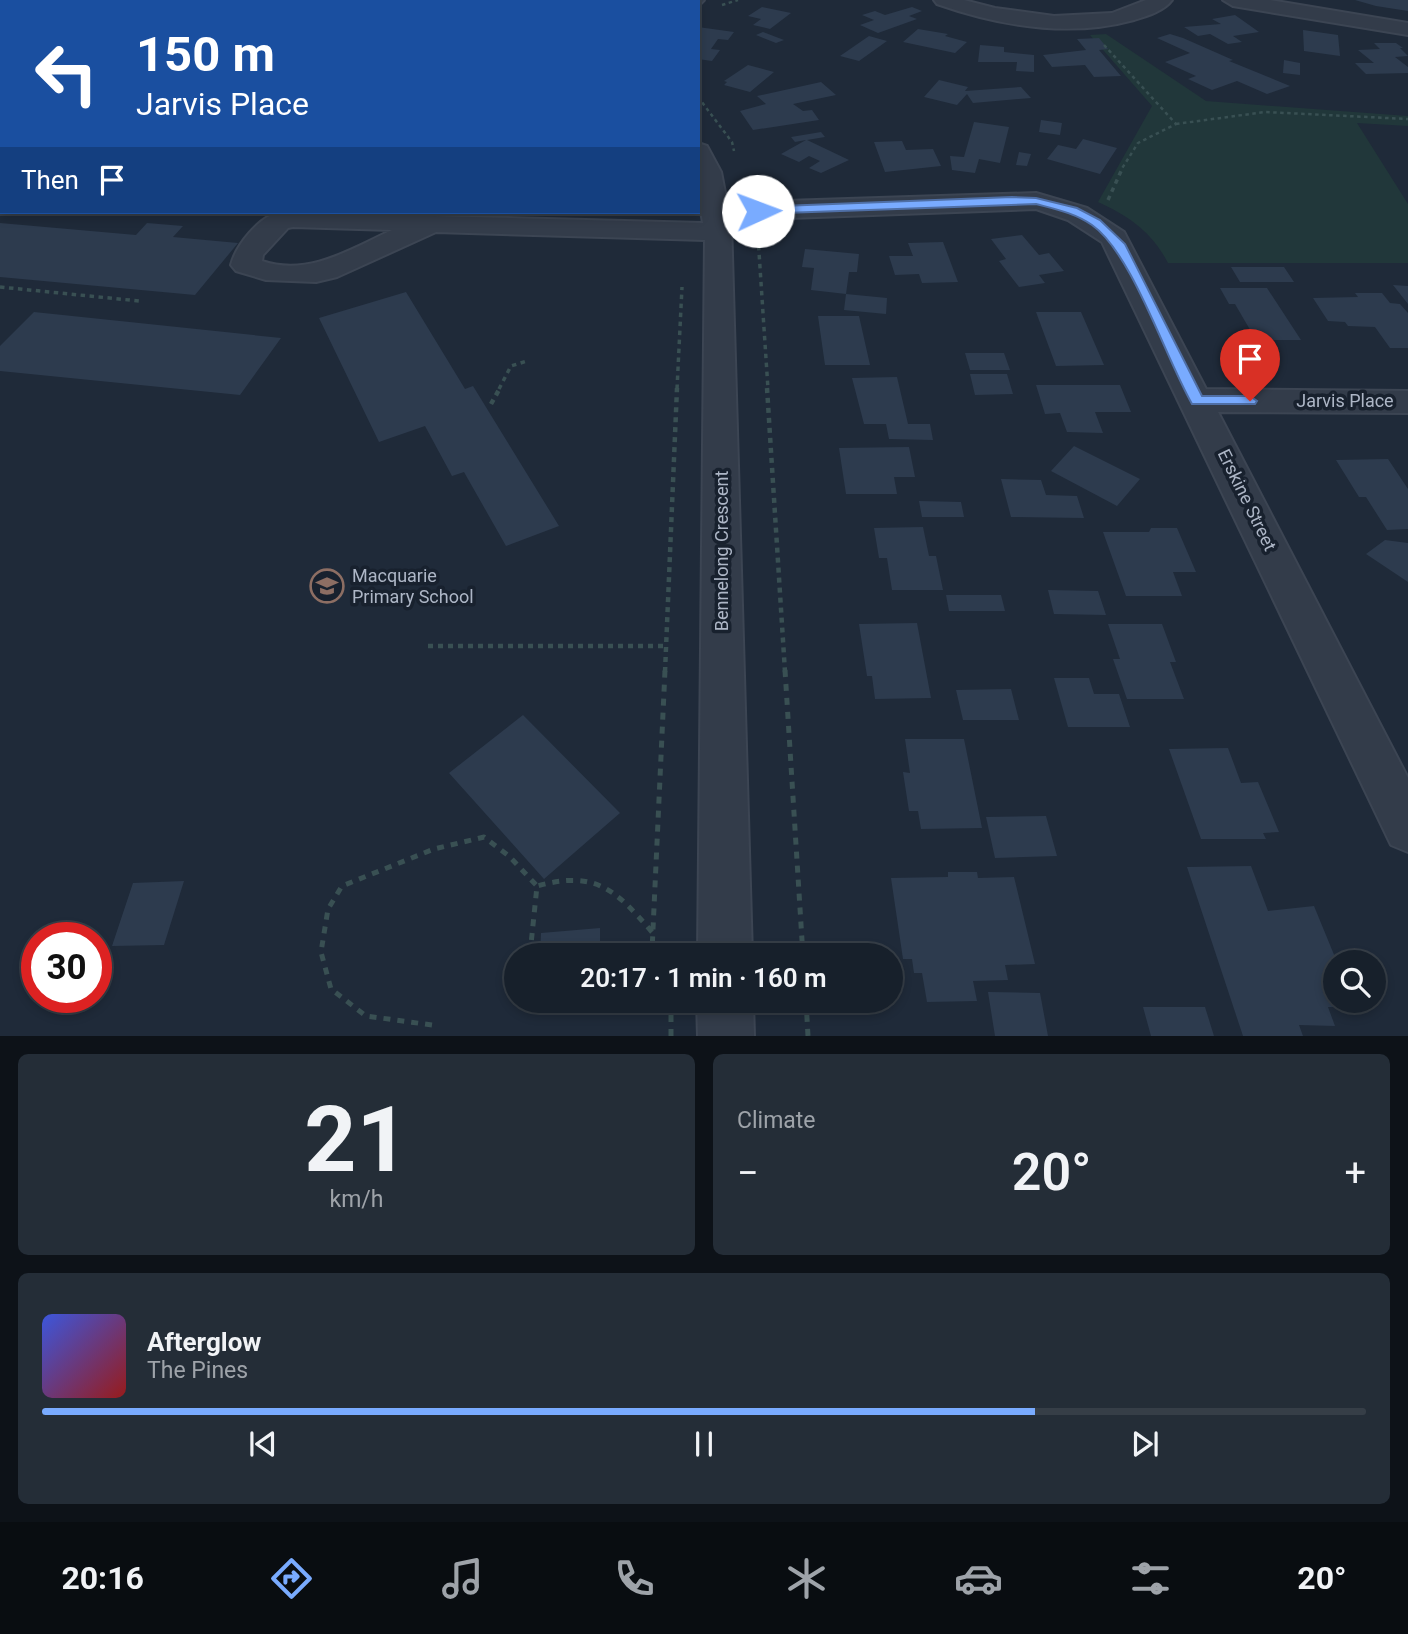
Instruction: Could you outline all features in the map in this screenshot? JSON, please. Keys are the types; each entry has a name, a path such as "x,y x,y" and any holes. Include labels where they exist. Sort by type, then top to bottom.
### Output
{"street":[{"path":"944,0 982,13 1015,19 1082,21 1124,16 1149,8 1161,0"},
{"path":"1233,0 1408,29"},
{"name":"Bennelong Crescent","path":"700,155 708,172 707,225 725,943"},
{"name":"Erskine Street","path":"432,223 326,271 311,274 264,272 246,265 249,253 280,220 707,225 1036,201 1073,211 1096,222 1121,246 1408,828"},
{"name":"Jarvis Place","path":"1197,400 1408,402"},
{"path":"725,1013 726,1035"}],"path":[{"path":"1082,21 1175,124"},
{"path":"1105,206 1133,146 1144,136 1175,124 1265,112 1408,119"},
{"path":"652,943 666,646 707,225"},
{"path":"758,238 802,943"},
{"path":"0,288 139,301"},
{"path":"491,404 512,366 527,361"},
{"path":"428,646 666,646"},
{"path":"432,1025 366,1016 331,989 321,952 328,909 342,886 434,849 484,837 509,856 537,886 531,943"},
{"path":"537,886 579,876 620,894 653,932"},
{"path":"671,1013 671,1035"},
{"path":"807,1013 808,1035"}],"green space":[{"path":"1106,34 1206,101 1408,116 1408,126 1357,123 1408,204 1408,263 1168,263 1155,242 1139,226 1098,202 1152,106 1090,35"}],"building":[{"path":"1355,0 1408,0 1408,11 1376,6"},
{"path":"762,7 791,13 770,29 753,25 761,19 748,16"},
{"path":"912,7 922,11 909,16 917,19 878,33 860,25 874,20 862,15 875,11 885,15"},
{"path":"1235,15 1259,32 1233,36 1242,42 1228,44 1210,34 1198,36 1184,27 1221,24 1212,19"},
{"path":"700,27 734,32 728,40 718,39 711,49 720,50 712,61 700,59"},
{"path":"918,29 948,34 945,36 967,42 955,53 903,42"},
{"path":"1303,30 1338,35 1340,56 1304,51"},
{"path":"763,32 784,40 776,43 756,35"},
{"path":"1170,34 1290,86 1267,94 1237,81 1212,90 1188,79 1196,76 1165,62 1190,53 1157,38"},
{"path":"869,36 887,41 859,61 840,56"},
{"path":"1099,38 1108,49 1099,50 1121,76 1094,77 1085,65 1052,67 1043,55 1086,50 1077,39"},
{"path":"1374,43 1396,43 1403,48 1400,48 1408,56 1395,57 1408,67 1408,73 1366,74 1355,63 1374,63 1358,50 1380,49"},
{"path":"980,45 1004,47 1004,52 1034,55 1034,72 1016,71 1017,62 978,62"},
{"path":"1284,60 1300,63 1300,75 1283,73"},
{"path":"748,65 774,72 750,92 724,85 727,82 724,81"},
{"path":"939,80 968,87 965,91 1021,87 1031,98 973,103 967,94 957,105 924,97"},
{"path":"821,82 836,95 793,104 803,111 812,110 819,120 753,130 740,111 766,104 757,96"},
{"path":"1041,120 1062,123 1060,135 1039,132"},
{"path":"974,122 1009,127 1000,163 979,159 975,173 952,170 950,156 964,157"},
{"path":"821,132 825,137 807,140 849,160 821,173 809,168 820,161 809,156 799,162 781,154 806,140 795,142 791,137"},
{"path":"1083,139 1117,148 1100,174 1047,159 1058,145 1076,149"},
{"path":"902,141 906,150 933,149 941,166 885,172 874,142"},
{"path":"1019,152 1031,154 1027,166 1016,165"},
{"path":"0,223 136,235 147,223 183,226 173,237 238,243 195,295 0,277"},
{"path":"1022,235 1039,255 1049,253 1064,271 1039,275 1045,283 1019,287 999,261 1006,259 991,239"},
{"path":"943,242 958,282 922,283 919,274 895,275 889,256 913,256 908,243"},
{"path":"805,249 859,254 857,272 849,272 846,294 811,290 814,268 802,267"},
{"path":"1231,267 1284,267 1294,282 1240,282"},
{"path":"1393,285 1408,286 1408,304"},
{"path":"1220,288 1267,288 1301,340 1256,340 1235,304 1229,304"},
{"path":"406,292 465,389 473,386 559,526 506,546 464,472 452,476 425,426 379,442 319,318"},
{"path":"1355,293 1382,293 1390,303 1400,304 1408,313 1408,348 1390,348 1375,327 1348,326 1345,322 1328,321 1313,298 1358,297"},
{"path":"846,294 887,298 886,314 844,310"},
{"path":"34,312 281,338 240,395 0,371 0,346"},
{"path":"1036,312 1081,312 1104,365 1056,366"},
{"path":"818,316 859,316 870,365 825,365"},
{"path":"965,353 1004,353 1010,370 970,370"},
{"path":"970,374 1007,374 1013,394 975,395"},
{"path":"897,377 908,424 930,424 933,440 889,439 886,424 864,424 852,378"},
{"path":"1036,385 1120,385 1131,412 1095,412 1103,433 1067,432 1060,413 1045,414"},
{"path":"1074,446 1140,479 1117,506 1051,471"},
{"path":"909,447 915,477 894,477 897,494 846,494 839,448"},
{"path":"1388,459 1408,489 1408,529 1387,530 1366,497 1359,497 1336,460"},
{"path":"1001,479 1041,480 1046,495 1077,496 1084,518 1011,517"},
{"path":"919,501 961,502 964,517 922,517"},
{"path":"923,527 929,556 936,556 943,590 892,590 887,558 879,558 874,528"},
{"path":"1151,528 1177,528 1196,572 1173,572 1182,596 1126,596 1103,532 1149,532"},
{"path":"1385,540 1408,543 1408,582 1366,554"},
{"path":"1048,590 1098,591 1106,615 1054,614"},
{"path":"946,595 1001,595 1005,611 949,611"},
{"path":"917,623 931,698 875,699 872,676 867,676 859,624"},
{"path":"1108,624 1162,624 1176,662 1170,662 1184,699 1127,699 1113,659 1120,659"},
{"path":"1054,678 1089,678 1094,694 1119,694 1130,727 1068,727"},
{"path":"1011,689 1019,720 963,720 956,690"},
{"path":"523,715 620,813 544,879 449,773"},
{"path":"905,739 964,739 982,828 921,829 918,811 909,811 903,772 910,773"},
{"path":"1228,748 1241,783 1258,782 1279,832 1263,833 1266,839 1201,839 1169,749"},
{"path":"1046,816 1057,856 995,858 986,817"},
{"path":"1251,866 1268,911 1314,906 1332,950 1323,950 1323,1013 1330,1013 1335,1026 1299,1025 1303,1036 1243,1036 1187,867"},
{"path":"948,872 977,872 978,878 1014,877 1035,964 1005,965 1008,980 973,981 977,1001 927,1002 922,973 914,973 912,959 903,959 903,943 901,943 891,878 948,877"},
{"path":"184,881 164,945 112,946 133,883"},
{"path":"600,928 600,943 541,943 541,933"},
{"path":"988,992 1040,993 1048,1036 995,1036"},
{"path":"1143,1007 1205,1007 1214,1036 1151,1036"}],"place":[{"name":"Macquarie Primary School","path":"327,586"}],"route":[{"path":"758,211 1012,201 1036,201 1061,206 1096,222 1121,246 1197,400 1250,401"}]}
